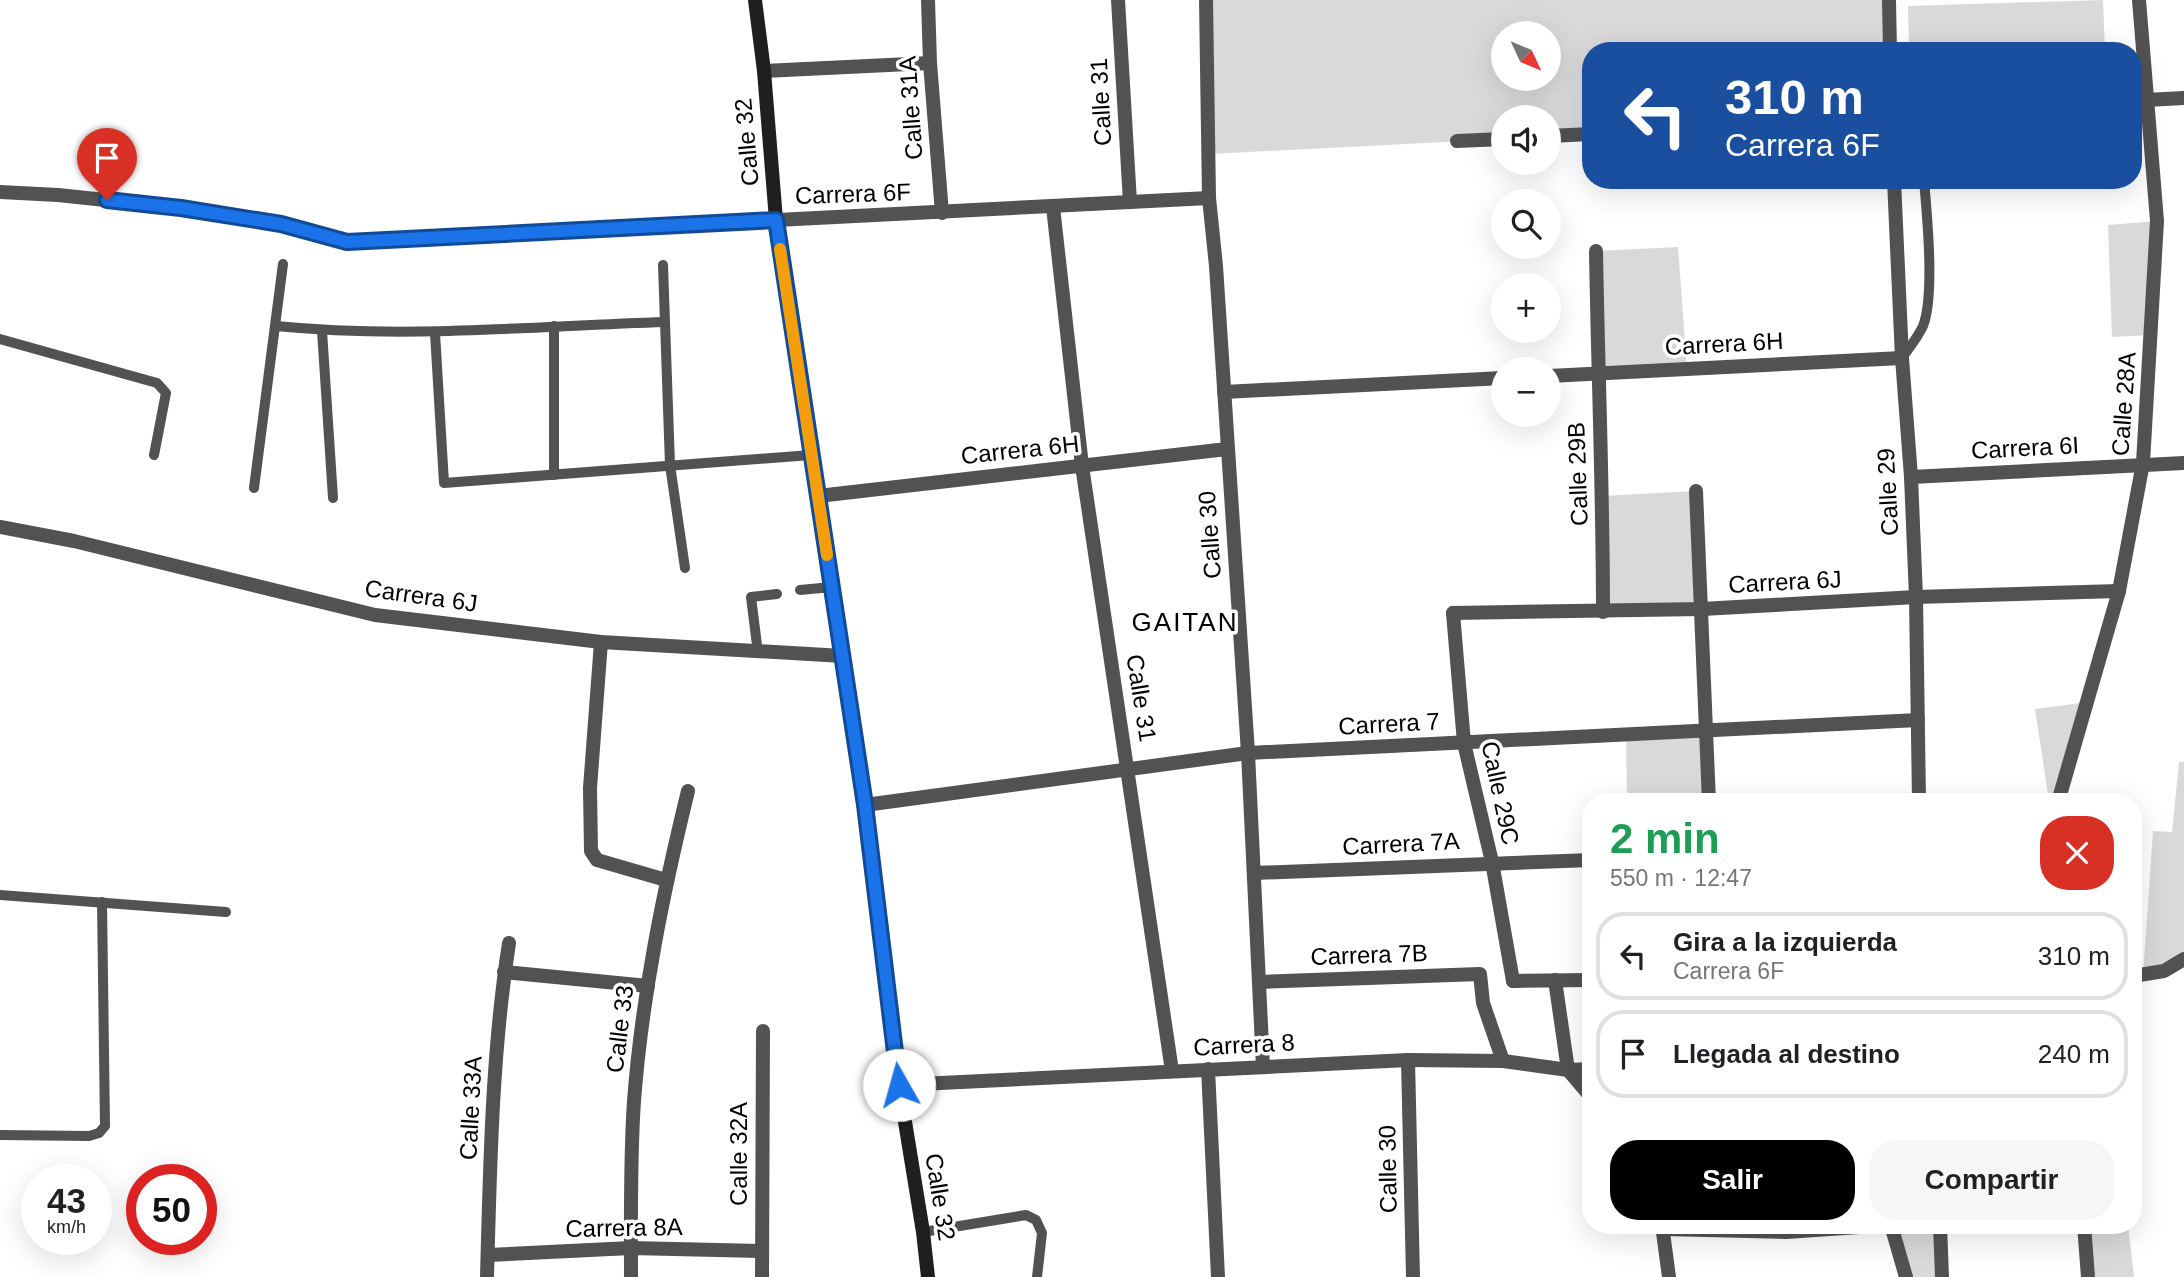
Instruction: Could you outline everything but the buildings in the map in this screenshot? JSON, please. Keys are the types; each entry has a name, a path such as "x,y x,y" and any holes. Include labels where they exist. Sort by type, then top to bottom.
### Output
{"main road":[{"name":"Calle 32","path":"755,0 764,71 776,220 865,805 899,1085 928,1277"}],"street":[{"name":"Calle 31A","path":"928,0 930,63 942,213"},
{"name":"Calle 31","path":"1118,0 1130,202"},
{"name":"Calle 30","path":"1206,0 1209,198 1216,265 1248,753 1263,1067"},
{"path":"1889,0 1890,42"},
{"name":"Calle 28A","path":"2138,0 2141,42"},
{"name":"Calle 28A","path":"2060,793 2119,591 2143,463 2157,221 2142,50"},
{"path":"764,71 930,63"},
{"path":"2146,100 2184,98"},
{"path":"1561,135 1582,134"},
{"path":"1457,141 1491,140"},
{"name":"Calle 29","path":"1894,189 1916,597 1919,793"},
{"name":"Carrera 6F","path":"0,192 58,195 181,208 281,224 347,242 1209,198"},
{"name":"Calle 31","path":"1053,206 1082,466 1172,1071"},
{"name":"Calle 29B","path":"1596,251 1603,496 1603,612"},
{"name":"Carrera 6H","path":"1561,375 1902,358"},
{"path":"1224,392 1491,379"},
{"name":"Carrera 6H","path":"818,496 1227,449"},
{"name":"Carrera 6I","path":"1911,477 2184,463"},
{"path":"1696,491 1708,793"},
{"name":"Carrera 6J","path":"0,527 74,541 375,615 601,642 843,656"},
{"name":"Carrera 6J","path":"1453,613 1702,609 1916,597 2119,591"},
{"name":"Calle 29C","path":"1453,613 1459,743 1492,862 1513,981 1555,980"},
{"path":"601,642 590,788 591,851 597,860 666,880"},
{"name":"Carrera 7","path":"865,805 1248,753 1918,720"},
{"name":"Calle 33","path":"631,1277 634,1102 648,986 666,880 688,791"},
{"name":"Carrera 7A","path":"1255,873 1582,860"},
{"name":"Calle 33A","path":"487,1277 491,1131 504,972 509,943"},
{"path":"2142,975 2164,971 2181,961"},
{"path":"504,972 648,986"},
{"name":"Carrera 7B","path":"1259,982 1480,974 1483,1003 1503,1061"},
{"path":"1582,981 1555,980 1568,1070 1582,1086"},
{"name":"Calle 32A","path":"762,1277 763,1031"},
{"name":"Calle 30","path":"1408,1059 1413,1277"},
{"name":"Carrera 8","path":"899,1085 1408,1059 1503,1061 1582,1069"},
{"path":"1208,1069 1218,1277"},
{"path":"1663,1234 1670,1277"},
{"path":"1893,1234 1906,1277"},
{"path":"1940,1234 1942,1277"},
{"path":"2085,1234 2088,1277"},
{"name":"Carrera 8A","path":"488,1255 631,1248 761,1251"}],"lane":[{"path":"1902,358 1922,328 1928,306 1925,189"},
{"path":"254,488 283,264"},
{"path":"663,265 670,465 685,568"},
{"path":"276,326 322,331 435,333 665,322"},
{"path":"554,326 554,475"},
{"path":"322,331 333,498"},
{"path":"435,333 444,483 811,455"},
{"path":"0,339 157,383 166,393 154,455"},
{"path":"800,590 832,587"},
{"path":"758,653 751,597 777,594"},
{"path":"0,895 226,912"},
{"path":"0,1135 89,1136 99,1133 105,1126 102,902"},
{"path":"923,1231 1026,1215 1037,1220 1042,1233 1037,1277"}],"shaded area":[{"path":"1206,0 1889,0 1890,42 1582,42 1582,134 1561,135 1561,105 1491,105 1491,140 1210,154"},
{"path":"2103,0 2105,42 1909,42 1908,6"},
{"path":"2157,221 2151,335 2112,337 2108,225"},
{"path":"1678,247 1687,369 1598,373 1596,251"},
{"path":"1696,491 1702,609 1603,612 1603,496"},
{"path":"2088,702 2060,793 2048,793 2035,709"},
{"path":"1705,731 1709,793 1627,793 1626,735"},
{"path":"2179,762 2184,762 2184,959 2142,978 2153,831 2172,832"},
{"path":"1899,1234 1939,1234 1941,1277 1909,1277"},
{"path":"2085,1234 2129,1234 2134,1277 2088,1277"}],"slow traffic":[{"path":"780,249 827,555"}],"district":[{"name":"GAITAN","path":"1185,622"}],"route":[{"path":"107,200 181,208 281,224 347,242 776,220 865,805 899,1085"}]}
